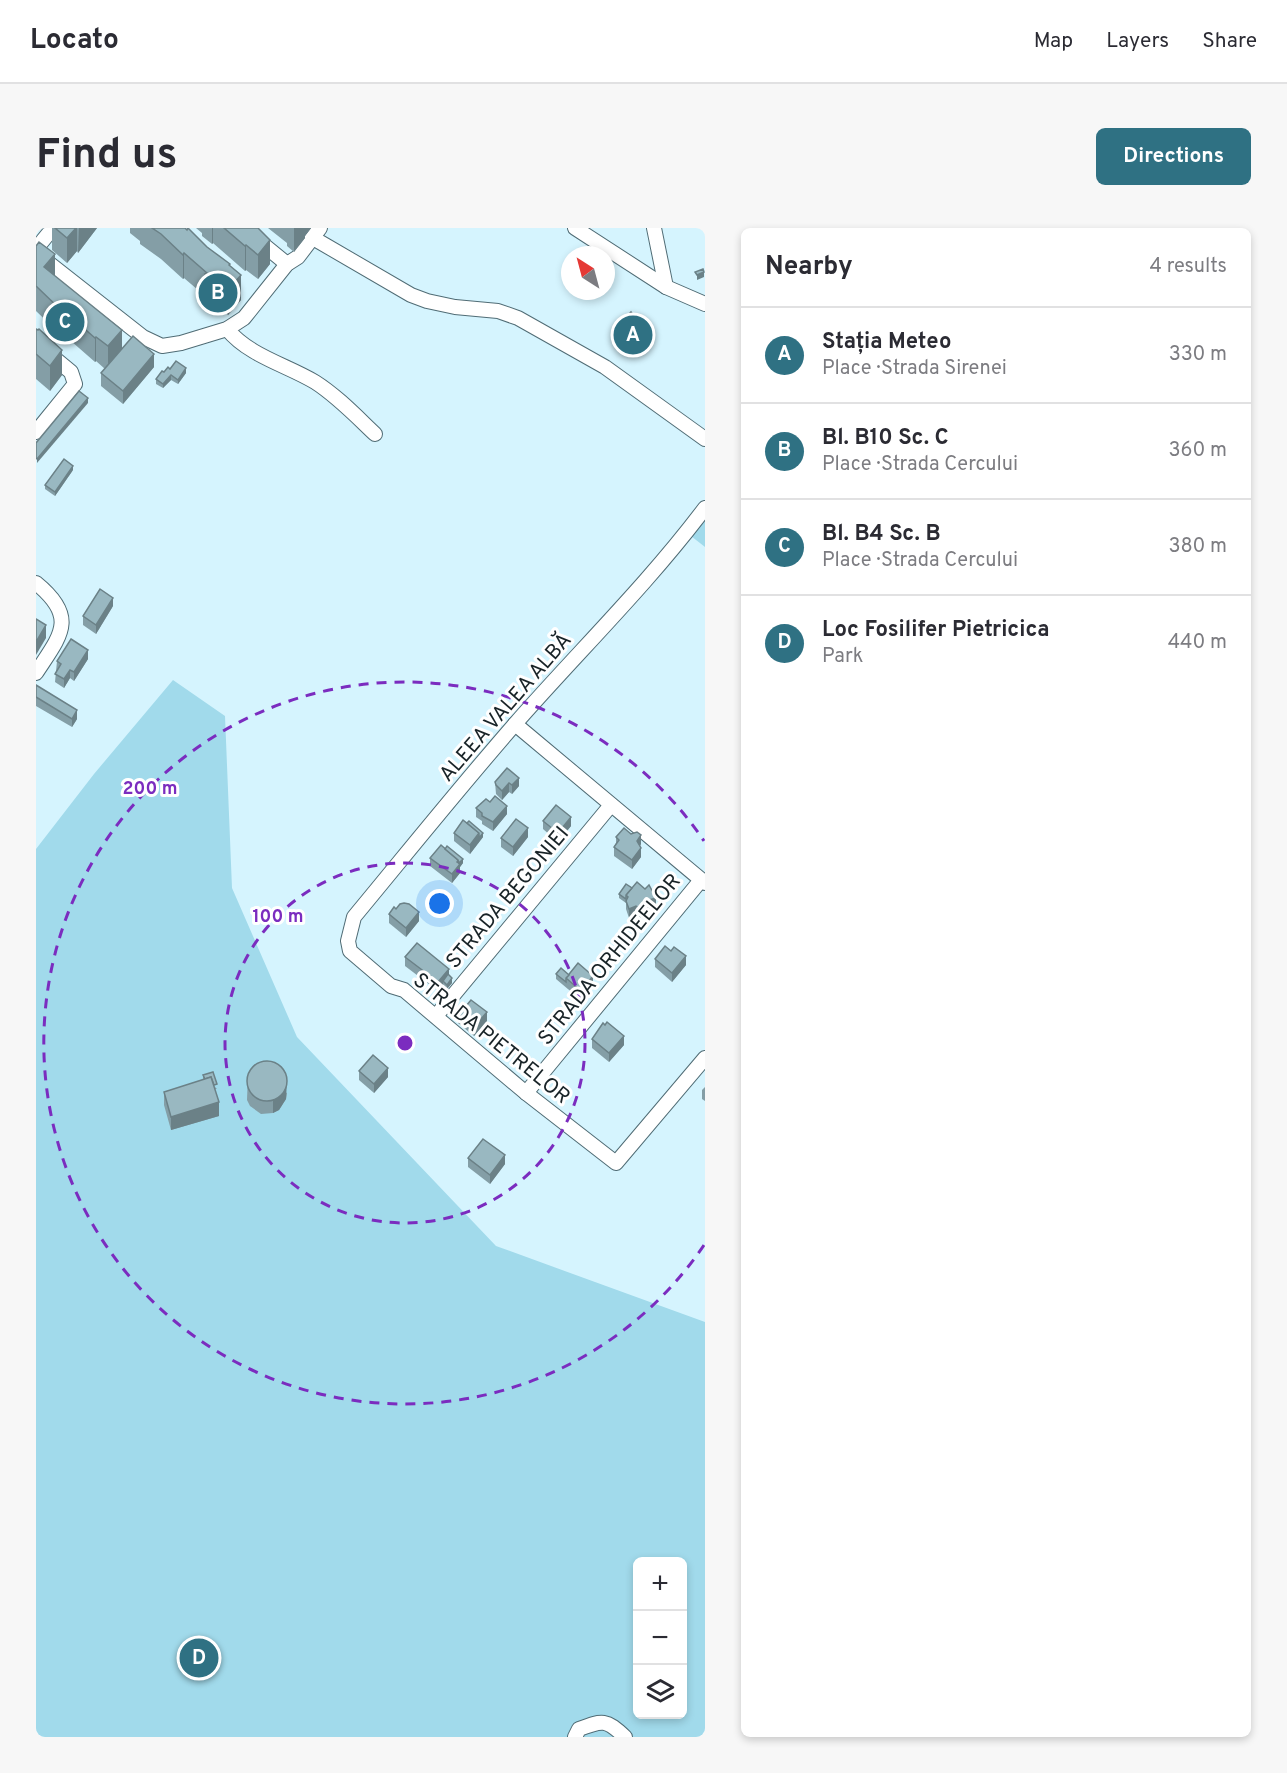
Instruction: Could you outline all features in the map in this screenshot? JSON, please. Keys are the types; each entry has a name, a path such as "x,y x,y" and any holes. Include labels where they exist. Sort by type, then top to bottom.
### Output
{"street":[{"path":"53,228 36,251 143,337 162,346 182,343 227,329 244,318 287,264 298,257 316,233 411,295 427,302 498,311 518,318 614,373 705,439"},
{"path":"243,228 287,264"},
{"path":"575,228 666,287 702,297"},
{"path":"654,228 666,287"},
{"path":"227,329 241,343 328,391 375,434"},
{"path":"36,343 71,372 75,384 36,432"},
{"name":"ALEEA VALEA ALBĂ","path":"348,942 354,917 515,724 642,586 680,542 705,508"},
{"path":"36,584 57,605 63,621 59,637 36,673"},
{"path":"515,724 703,881"},
{"name":"STRADA BEGONIEI","path":"436,1016 611,805"},
{"name":"STRADA ORHIDEELOR","path":"526,1094 703,881"},
{"name":"STRADA PIETRELOR","path":"348,942 350,951 391,986 404,990 526,1094 616,1163 705,1058"},
{"path":"575,1737 579,1729 599,1721 613,1725 625,1737"}],"shaded area":[{"path":"705,519 705,547 691,536"},
{"path":"173,680 225,716 232,888 297,1037 496,1246 705,1322 705,1737 36,1737 36,849 94,774"}],"building":[{"path":"55,228 76,228 67,238"},
{"path":"152,228 185,228 187,230 188,228 241,275 228,290 216,280 214,282 205,274 207,273"},
{"path":"224,228 258,228 270,240 258,255"},
{"path":"39,242 55,254 44,267 122,330 108,346 62,311 36,286 36,246"},
{"path":"703,269 704,272 697,275 695,272"},
{"path":"631,312 645,328 630,340 620,324"},
{"path":"36,329 39,329 62,350 50,366 36,354"},
{"path":"133,336 154,354 123,391 101,373"},
{"path":"176,361 186,368 178,380 171,375 163,384 156,379 162,371 164,372 168,367 170,369"},
{"path":"79,391 88,398 37,459 36,443"},
{"path":"64,459 73,466 55,492 45,485"},
{"path":"100,589 113,598 96,625 83,616"},
{"path":"36,619 46,625 36,642"},
{"path":"71,639 88,650 74,672 70,670 64,679 55,674 61,664 57,661"},
{"path":"36,685 77,710 72,719 36,697"},
{"path":"507,768 519,778 512,785 509,783 502,791 495,782"},
{"path":"495,796 507,806 493,822 482,816 476,808 486,799 490,802"},
{"path":"556,805 571,817 558,833 543,821"},
{"path":"516,819 528,828 513,847 501,838"},
{"path":"463,820 479,833 470,845 454,833"},
{"path":"469,821 483,833 479,838 479,833 467,823"},
{"path":"624,828 631,834 637,832 641,835 637,841 641,848 632,860 614,847 619,840 616,837"},
{"path":"441,845 460,864 452,874 430,858"},
{"path":"447,846 463,859 459,863 445,849"},
{"path":"637,882 645,889 649,885 656,898 646,901 640,909 636,906 629,909 626,895"},
{"path":"626,884 632,888 626,895 626,899 619,894"},
{"path":"404,903 419,912 406,928 389,914 394,907 396,909"},
{"path":"628,935 631,942 627,944 623,941"},
{"path":"417,943 449,969 438,982 405,957"},
{"path":"665,946 671,951 674,947 686,956 672,973 655,959"},
{"path":"578,963 593,976 581,991 566,978"},
{"path":"561,968 569,975 566,982 556,974"},
{"path":"448,974 452,978 447,985 443,981"},
{"path":"471,1000 487,1012 474,1027 458,1014 464,1003 466,1006"},
{"path":"607,1022 624,1036 609,1053 592,1039 603,1023 605,1025"},
{"path":"373,1055 388,1068 374,1084 359,1071"},
{"path":"267,1061 281,1067 287,1081 281,1095 267,1101 253,1095 247,1081 253,1067"},
{"path":"213,1072 217,1084 214,1085 211,1077 205,1079 203,1075"},
{"path":"211,1077 219,1102 171,1117 164,1092"},
{"path":"483,1139 505,1155 490,1175 468,1158"}],"place":[{"name":"Bl. B10 Sc. C","path":"218,293"},
{"name":"Bl. B4 Sc. B","path":"65,322"},
{"name":"Stația Meteo","path":"633,335"},
{"name":"Loc Fosilifer Pietricica","path":"199,1658"}]}
